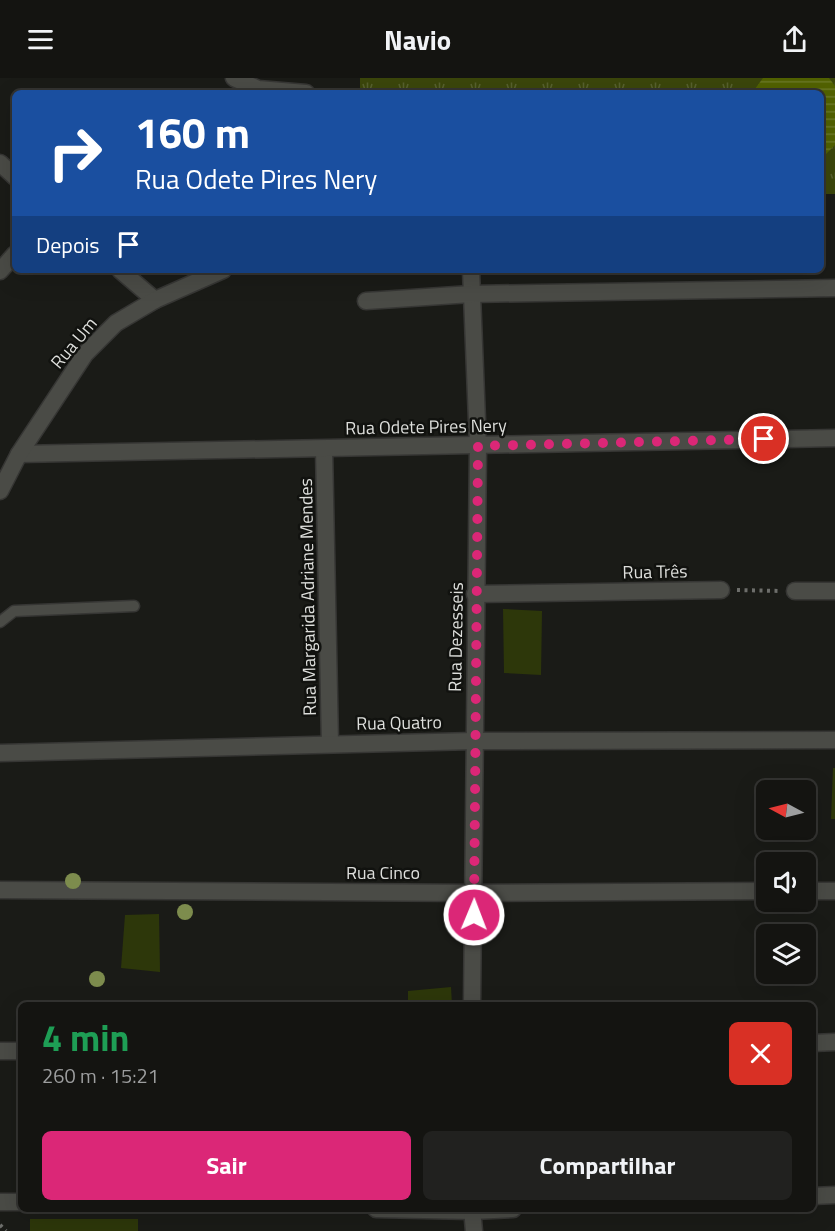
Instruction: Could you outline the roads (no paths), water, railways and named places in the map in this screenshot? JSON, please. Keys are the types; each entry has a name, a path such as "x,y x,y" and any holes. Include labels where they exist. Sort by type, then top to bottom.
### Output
{"street":[{"path":"234,78 258,89 270,90"},
{"path":"0,163 12,174"},
{"path":"0,271 12,257"},
{"path":"124,273 155,300"},
{"name":"Rua Um","path":"0,491 19,454 85,354 116,323 155,300 216,273"},
{"name":"Rua Dezesseis","path":"471,273 478,446 472,1002"},
{"path":"366,301 471,294 835,288"},
{"name":"Rua Odete Pires Nery","path":"19,454 835,438"},
{"name":"Rua Margarida Adriane Mendes","path":"324,449 330,744"},
{"name":"Rua Três","path":"475,594 721,590"},
{"path":"795,591 835,591"},
{"name":"Rua Quatro","path":"0,753 474,741 835,741"},
{"name":"Rua Cinco","path":"0,890 475,893 756,891"},
{"path":"816,891 835,891"},
{"path":"816,1043 835,1042"},
{"path":"0,1051 18,1051"},
{"path":"816,1196 835,1195"},
{"path":"0,1202 18,1202"},
{"path":"472,1212 474,1231"}],"lane":[{"path":"0,622 14,611 134,606"}]}
